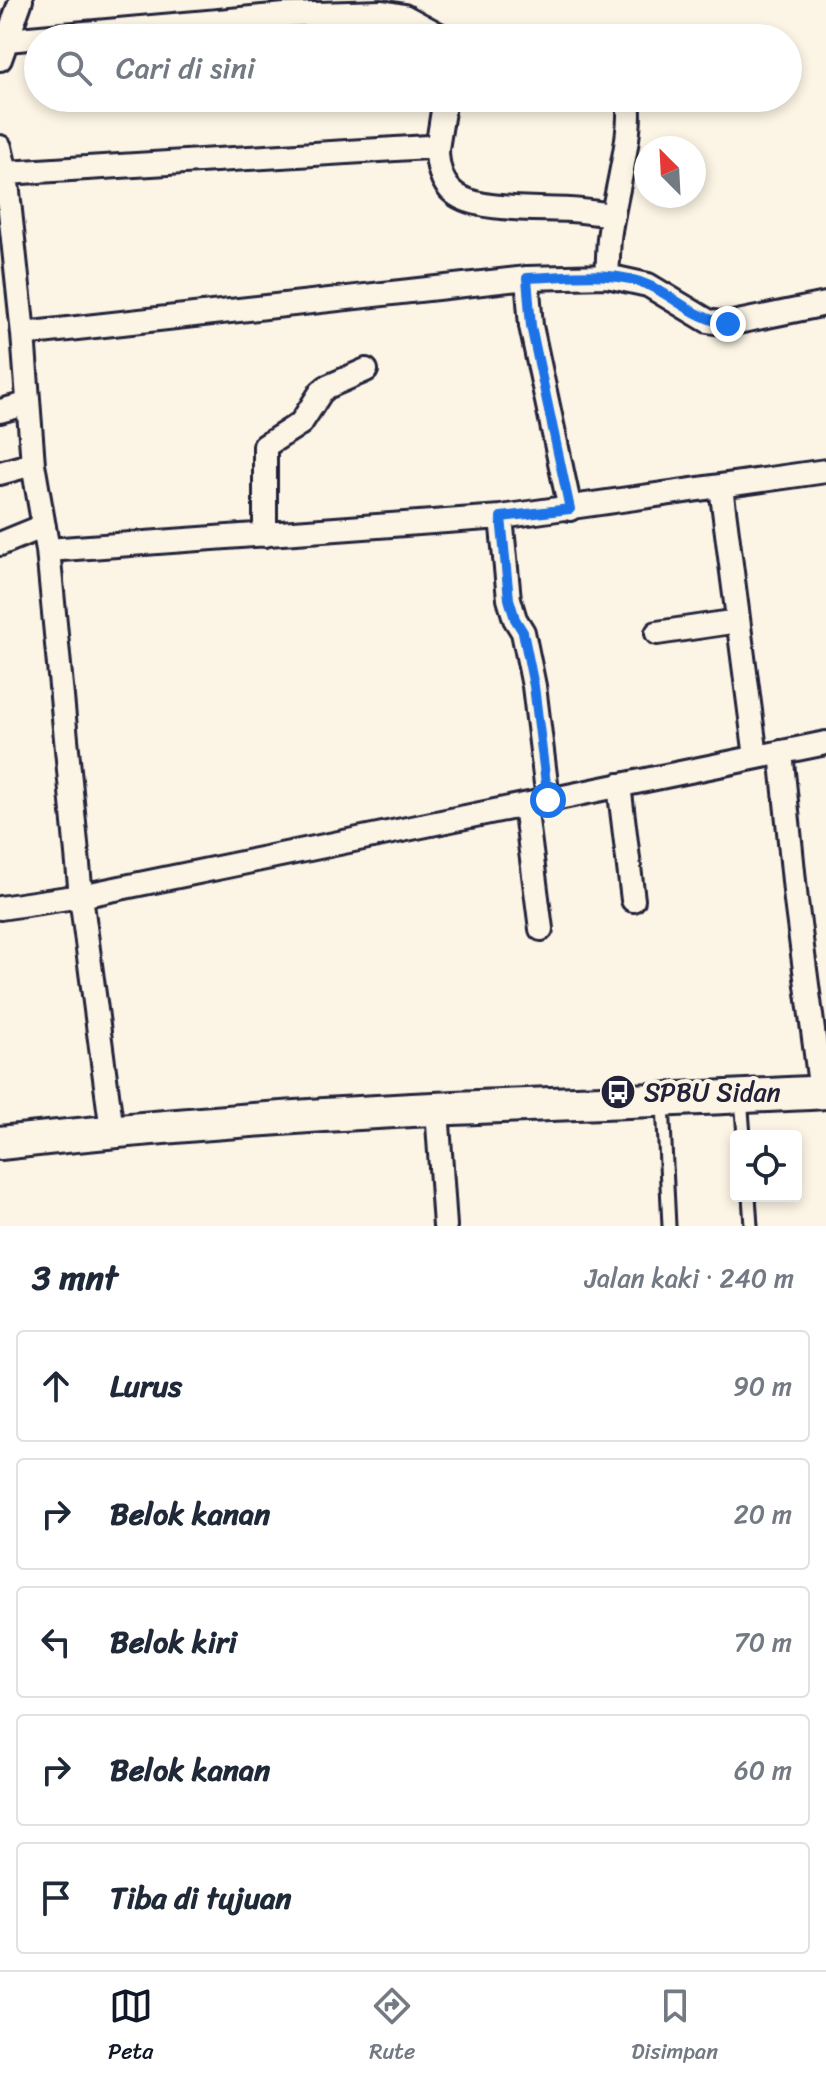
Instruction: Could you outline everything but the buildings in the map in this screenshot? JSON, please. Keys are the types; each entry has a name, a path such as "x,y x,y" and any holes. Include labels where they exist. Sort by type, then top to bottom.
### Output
{"main road":[{"path":"0,1143 112,1131 412,1110 824,1092"}],"street":[{"path":"21,0 3,50 24,47"},
{"path":"212,24 285,15 382,12 404,16 419,24"},
{"path":"443,112 437,149 441,174 458,196 479,203 525,210 569,210 613,215"},
{"path":"607,276 628,112"},
{"path":"0,147 6,173 23,334 33,464 48,550 81,896 112,1131"},
{"path":"6,173 428,147 437,149"},
{"path":"23,334 527,278 607,276 648,285 708,321 728,324 826,304"},
{"path":"527,278 531,326 570,509"},
{"path":"265,535 265,446 301,423 327,387 366,370"},
{"path":"0,411 26,404"},
{"path":"0,473 33,464"},
{"path":"48,550 501,517 826,471"},
{"path":"721,487 756,757"},
{"path":"501,517 509,599 523,632 534,686 548,800"},
{"path":"0,544 44,526"},
{"path":"657,633 738,621"},
{"path":"0,908 81,896 826,743"},
{"path":"781,752 796,901 824,1092"},
{"path":"619,785 633,900"},
{"path":"525,805 541,929"},
{"path":"412,1110 445,1226"}],"lane":[{"path":"741,1097 744,1130"},
{"path":"663,1101 669,1226"},
{"path":"749,1202 751,1226"}],"place":[{"name":"SPBU Sidan","path":"618,1092"}],"route":[{"path":"548,800 534,686 523,632 509,599 501,517 570,509 531,326 527,278 607,276 648,285 708,321 728,324"}]}
